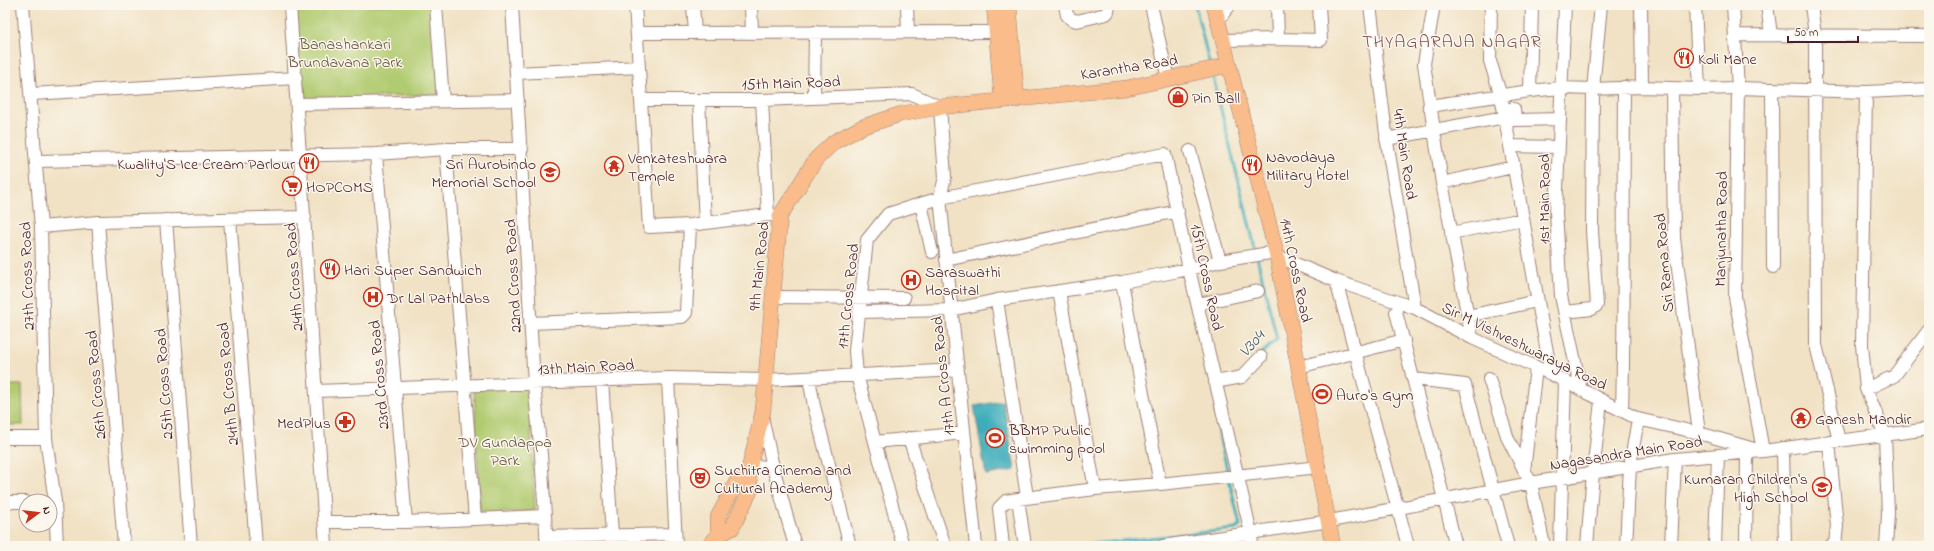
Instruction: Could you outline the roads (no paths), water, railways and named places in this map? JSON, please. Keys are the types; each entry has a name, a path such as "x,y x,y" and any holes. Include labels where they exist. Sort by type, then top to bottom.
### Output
{"main road":[{"path":"994,5 1002,101"},
{"path":"1010,5 1017,100"},
{"name":"14th Cross Road","path":"1214,5 1223,40 1217,68 1276,254 1330,521 1333,546"},
{"name":"Karantha Road","path":"1034,98 1128,88 1217,68"},
{"name":"9th Main Road","path":"714,541 732,528 751,489 749,469 762,416 773,297 774,216 816,159 834,142 862,127 901,114 940,107 1034,98"}],"street":[{"name":"27th Cross Road","path":"23,5 32,94 41,227 46,438 52,493"},
{"name":"24th Cross Road","path":"290,5 326,546"},
{"path":"436,5 443,101"},
{"name":"22nd Cross Road","path":"512,5 522,150 530,323 541,455 546,541"},
{"path":"635,5 649,227 690,225 774,216 762,100"},
{"path":"693,5 695,33"},
{"path":"751,5 752,32"},
{"path":"907,5 908,32"},
{"path":"1065,5 1067,15 1071,19 1077,21 1106,14 1109,8 1108,5"},
{"path":"1151,5 1168,79"},
{"path":"1218,20 1230,5"},
{"path":"1278,5 1278,39"},
{"path":"1223,40 1321,40 1319,5"},
{"name":"4th Main Road","path":"1370,5 1386,139 1415,308"},
{"path":"1434,5 1424,64 1433,131 1472,338"},
{"path":"1491,5 1490,62 1501,96 1551,374"},
{"path":"1530,91 1532,5"},
{"name":"1st Main Road","path":"1565,5 1560,88 1556,212 1561,296 1581,390"},
{"path":"1565,312 1592,309 1597,305 1592,231 1593,89 1601,5"},
{"path":"1641,5 1642,87"},
{"path":"1695,5 1699,89"},
{"name":"Manjunatha Road","path":"1733,5 1738,88 1735,297 1763,451"},
{"path":"1767,5 1771,35"},
{"path":"1811,5 1815,35 1816,345 1834,442 1837,526 1835,544 1830,546"},
{"path":"814,98 815,32"},
{"path":"637,33 997,32"},
{"path":"1735,35 1929,36"},
{"path":"516,73 639,67"},
{"path":"32,94 296,78"},
{"path":"1622,411 1624,332 1622,227 1624,87"},
{"path":"1429,106 1560,88 1738,88 1815,92 1866,92 1929,89"},
{"name":"Sri Rama Road","path":"1672,88 1674,238 1699,433"},
{"path":"1772,89 1773,267"},
{"path":"1866,92 1862,329 1866,389 1885,435 1888,514 1886,546"},
{"name":"15th Main Road","path":"641,100 762,100 912,94 940,107"},
{"path":"297,104 518,100"},
{"path":"699,100 705,223"},
{"name":"17th A Cross Road","path":"940,107 945,177 940,198 976,546"},
{"path":"1386,139 1433,131 1504,113 1514,109 1515,120 1559,119"},
{"path":"1510,146 1558,147"},
{"path":"36,161 376,154 446,149 522,150"},
{"path":"446,149 475,519"},
{"path":"1190,151 1220,261"},
{"name":"23rd Cross Road","path":"376,154 406,522"},
{"name":"17th Cross Road","path":"903,546 857,375 855,351 867,240 888,214 940,198 1165,154"},
{"name":"15th Cross Road","path":"1165,154 1189,270 1198,304 1236,476 1251,533 1252,546"},
{"path":"1442,182 1514,167"},
{"path":"921,204 932,252"},
{"path":"946,260 1178,211"},
{"path":"41,227 98,222 305,217"},
{"name":"24th B Cross Road","path":"230,219 256,546"},
{"path":"1451,233 1523,219"},
{"name":"25th Cross Road","path":"166,220 191,546"},
{"name":"26th Cross Road","path":"98,222 124,546"},
{"path":"530,323 682,317 686,313 690,225"},
{"path":"859,312 951,310 997,300 1122,282 1189,270 1220,261 1256,255 1276,254"},
{"name":"Sir M Vishveshwaraya Road","path":"1276,254 1336,282 1415,308 1472,338 1551,374 1638,419 1699,433 1763,451"},
{"path":"1122,282 1160,484"},
{"path":"1336,282 1408,546"},
{"path":"1059,291 1095,489"},
{"path":"1198,304 1258,291"},
{"path":"773,297 904,298"},
{"path":"997,300 1023,498 1025,546"},
{"path":"1468,316 1537,301"},
{"path":"1396,312 1456,546"},
{"path":"1866,389 1894,376 1929,330"},
{"path":"1299,367 1404,340"},
{"path":"1215,382 1242,376 1261,358"},
{"path":"1524,471 1536,367"},
{"name":"13th Main Road","path":"316,391 668,378 765,380 957,370"},
{"path":"546,541 612,536 675,540 668,378"},
{"path":"809,378 814,406 850,546"},
{"path":"1489,378 1508,439 1531,483 1544,546"},
{"path":"1414,379 1464,385 1508,546"},
{"path":"602,380 612,536"},
{"path":"1559,546 1565,382"},
{"path":"1587,546 1592,473 1602,401"},
{"path":"762,416 773,467 795,546"},
{"path":"1626,546 1630,466 1638,419"},
{"name":"Nagasandra Main Road","path":"1163,546 1330,521 1531,483 1675,459 1763,451 1929,429"},
{"path":"875,442 964,433"},
{"path":"5,438 46,438"},
{"path":"909,438 945,546"},
{"path":"1783,448 1786,546"},
{"path":"1746,546 1747,452"},
{"path":"1715,546 1718,455"},
{"path":"1671,546 1675,459"},
{"path":"749,469 773,467"},
{"path":"1004,546 999,508 1006,501 1095,489 1160,484 1319,467"},
{"path":"5,502 18,502"},
{"path":"324,522 406,522 544,516"},
{"name":"27th Cross Road","path":"56,533 57,546"}],"water":[{"name":"BBMP Public swimming pool","path":"1003,401 1015,470 986,475 974,406"}],"waterway":[{"name":"V304","path":"1195,5 1210,66"},
{"name":"V304","path":"1212,73 1256,252"},
{"name":"V304","path":"1257,257 1277,339 1261,354"},
{"name":"V304","path":"1222,394 1229,384"},
{"name":"V304","path":"1216,410 1220,440 1228,473"},
{"name":"V304","path":"1074,546 1236,529 1240,525 1229,479"}],"place":[{"name":"Koli Mane","path":"1684,58"},
{"name":"Pin Ball","path":"1178,97"},
{"name":"Kwality'S Ice Cream Parlour","path":"309,163"},
{"name":"Navodaya Military Hotel","path":"1252,165"},
{"name":"Venkateshwara Temple","path":"614,166"},
{"name":"Sri Aurobindo Memorial School","path":"550,172"},
{"name":"HOPCOMS","path":"292,186"},
{"name":"Hari Super Sandwich","path":"330,269"},
{"name":"Saraswathi Hospital","path":"911,280"},
{"name":"Dr Lal PathLabs","path":"373,297"},
{"name":"Auro's Gym","path":"1322,394"},
{"name":"Ganesh Mandir","path":"1801,418"},
{"name":"MedPlus","path":"345,422"},
{"name":"BBMP Public swimming pool","path":"995,438"},
{"name":"Suchitra Cinema and Cultural Academy","path":"700,478"},
{"name":"Kumaran Children's High School","path":"1822,487"}],"district":[{"name":"THYAGARAJA NAGAR","path":"1452,41"}],"park label":[{"name":"Banashankari Brundavana Park","path":"345,52"},
{"name":"DV Gundappa Park","path":"505,450"}]}
